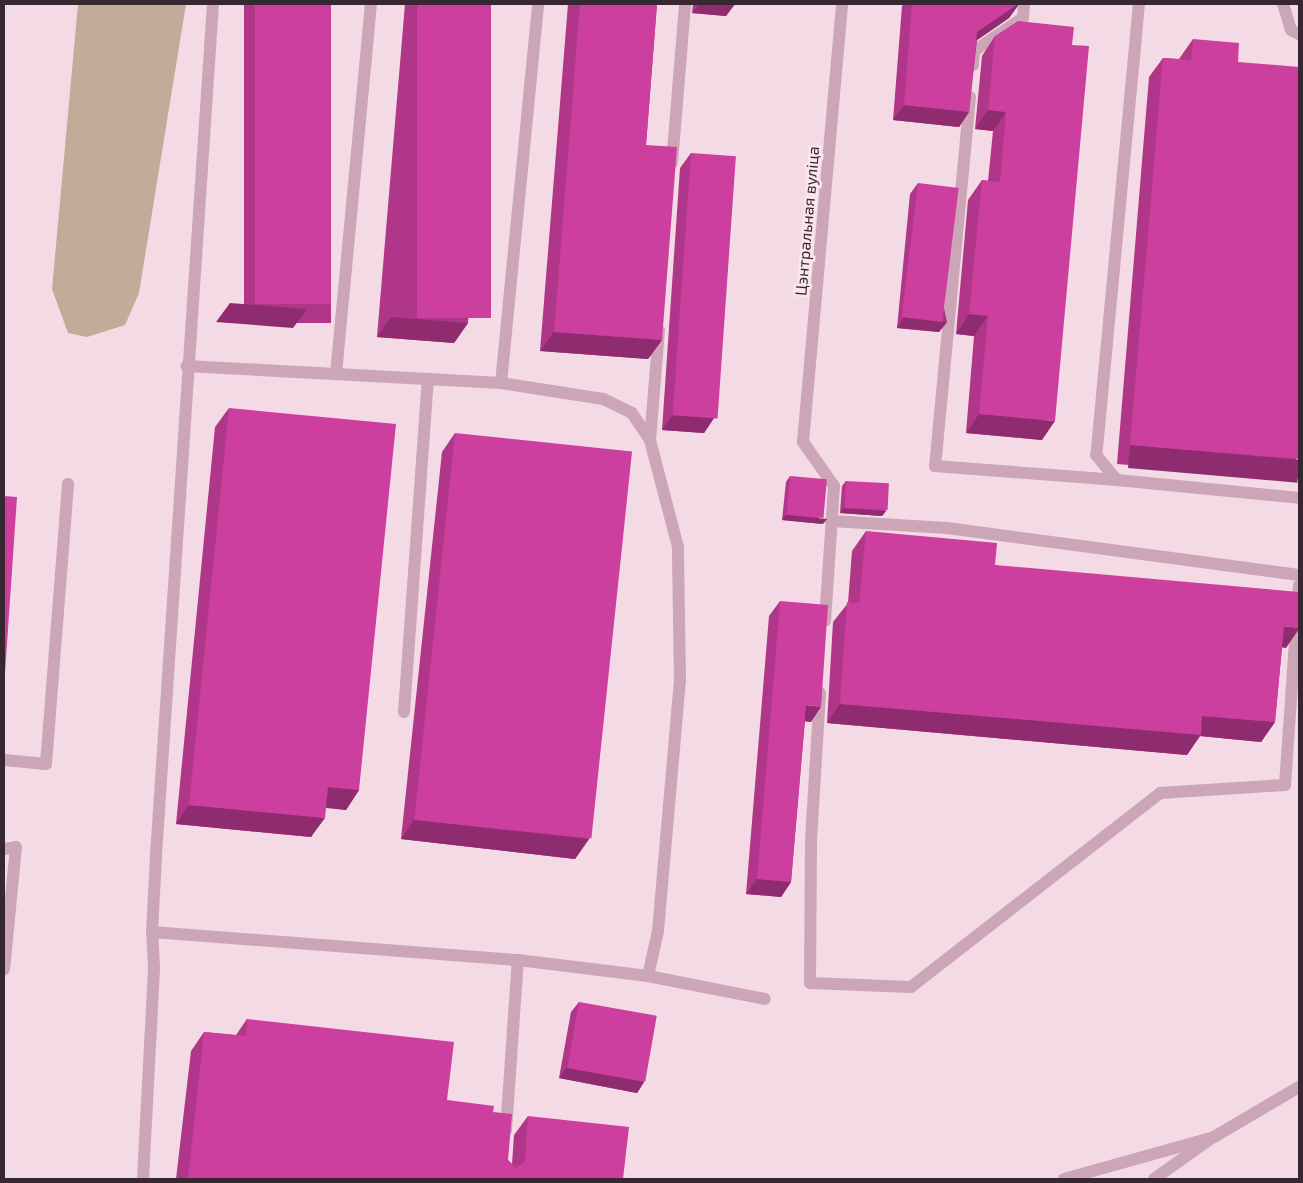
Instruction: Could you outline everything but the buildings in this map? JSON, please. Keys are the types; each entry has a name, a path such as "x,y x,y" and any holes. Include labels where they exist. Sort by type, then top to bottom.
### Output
{"street":[{"path":"143,1179 154,967 152,932 186,366 213,4"},
{"path":"336,374 371,4"},
{"path":"501,382 538,4"},
{"path":"672,172 685,4"},
{"name":"Цэнтральная вуліца","path":"831,520 834,486 803,442 842,4"},
{"path":"1024,4 1023,18 974,51 935,466 1117,480 1299,498"},
{"path":"1117,480 1096,455 1138,4"},
{"path":"1283,4 1291,30 1299,34"},
{"path":"650,440 660,321"},
{"path":"186,366 501,382 603,399 632,413 650,440 678,547 680,681 658,931 648,976"},
{"path":"404,712 428,379"},
{"path":"4,760 46,764 68,484"},
{"path":"824,637 831,520 947,528 1299,575"},
{"path":"821,676 811,841 810,983 911,986 1160,793 1285,785 1299,585"},
{"path":"4,969 10,848"},
{"path":"152,932 518,960 648,976 765,999"},
{"path":"506,1139 518,960"},
{"path":"1154,1179 1214,1137 1299,1087"},
{"path":"1064,1179 1214,1137"}],"shaded area":[{"path":"78,4 186,4 139,293 125,325 87,337 68,333 52,289"}]}
